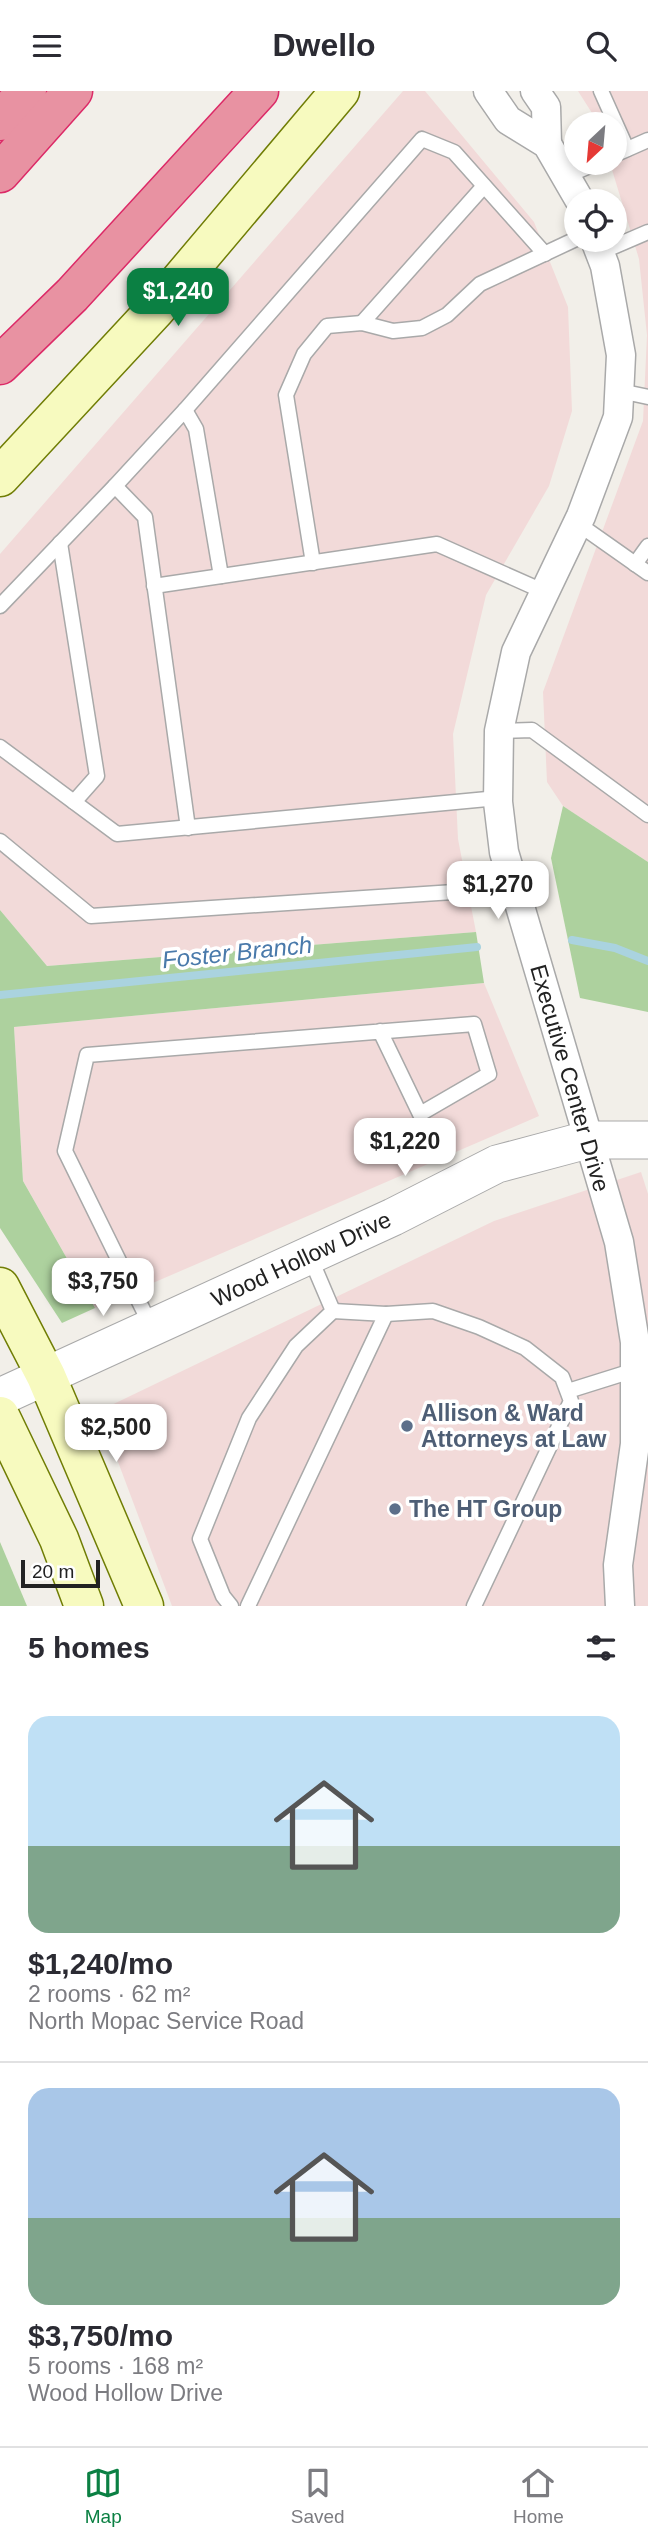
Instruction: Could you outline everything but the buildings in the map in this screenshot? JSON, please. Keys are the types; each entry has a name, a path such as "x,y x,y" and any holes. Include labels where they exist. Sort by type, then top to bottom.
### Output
{"highway":[{"path":"0,121 27,91"},
{"path":"0,173 73,91"},
{"path":"0,365 72,295 259,91"}],"main road":[{"path":"0,477 156,309 340,91"},
{"path":"0,1287 46,1376 144,1606"},
{"path":"0,1416 59,1539 84,1606"}],"street":[{"path":"488,91 508,120 547,144 573,189"},
{"path":"534,91 546,107 547,144"},
{"name":"Executive Center Drive","path":"596,252 605,265 621,355 618,417 577,523 516,652 499,731 498,798 504,852 619,1242 635,1342 635,1444 618,1565 620,1606"},
{"name":"Wood Hollow Drive","path":"0,1397 393,1217 497,1164 587,1140 648,1140"}],"lane":[{"path":"601,91 608,112"},
{"path":"0,606 185,410 422,139 454,152 545,254"},
{"path":"627,149 648,140"},
{"path":"362,323 484,186"},
{"path":"627,236 648,232"},
{"path":"313,563 286,395 304,355 327,326 362,323 393,331 422,328 447,315 481,284 545,254 564,250"},
{"path":"620,391 648,397"},
{"path":"185,410 196,429 221,576"},
{"path":"115,486 145,517 188,828"},
{"path":"577,523 648,573"},
{"path":"60,543 97,776 74,802"},
{"path":"154,586 437,544 545,592"},
{"path":"635,564 648,546"},
{"path":"499,731 532,730 648,815"},
{"path":"0,747 117,834 498,798"},
{"path":"0,841 91,916 514,888"},
{"path":"152,1327 65,1151 87,1055 380,1031 474,1024 489,1074 421,1114 380,1031"},
{"path":"310,1255 333,1311"},
{"path":"232,1606 223,1596 200,1539 249,1418 296,1346 333,1311 386,1314 433,1311 479,1327 525,1348 562,1377 571,1401 474,1606"},
{"path":"248,1606 386,1314"},
{"path":"568,1391 635,1370"}],"shaded area":[{"path":"403,91 425,91 534,222 568,307 572,411 549,486 486,595 453,734 458,839 476,932 47,966 0,910 0,554"},
{"path":"578,91 648,91 648,862 563,806 547,782 543,692 643,421 647,335 639,259 627,219 627,189 618,189 614,175 627,175 627,112 591,112"},
{"path":"484,983 539,1116 95,1308 23,1181 14,1027"},
{"path":"641,1172 648,1194 648,1606 172,1606 99,1411 494,1221"}],"green space":[{"path":"563,806 648,862 648,1012 580,998 551,858"},
{"path":"0,910 47,966 476,932 484,983 14,1027 23,1181 95,1308 62,1323 0,1228"},
{"path":"0,1542 27,1606 0,1606"}],"waterway":[{"name":"Foster Branch","path":"572,940 615,948 648,961"},
{"name":"Foster Branch","path":"0,995 477,947"}],"place":[{"name":"Allison & Ward Attorneys at Law","path":"407,1426"},
{"name":"The HT Group","path":"395,1509"}]}
